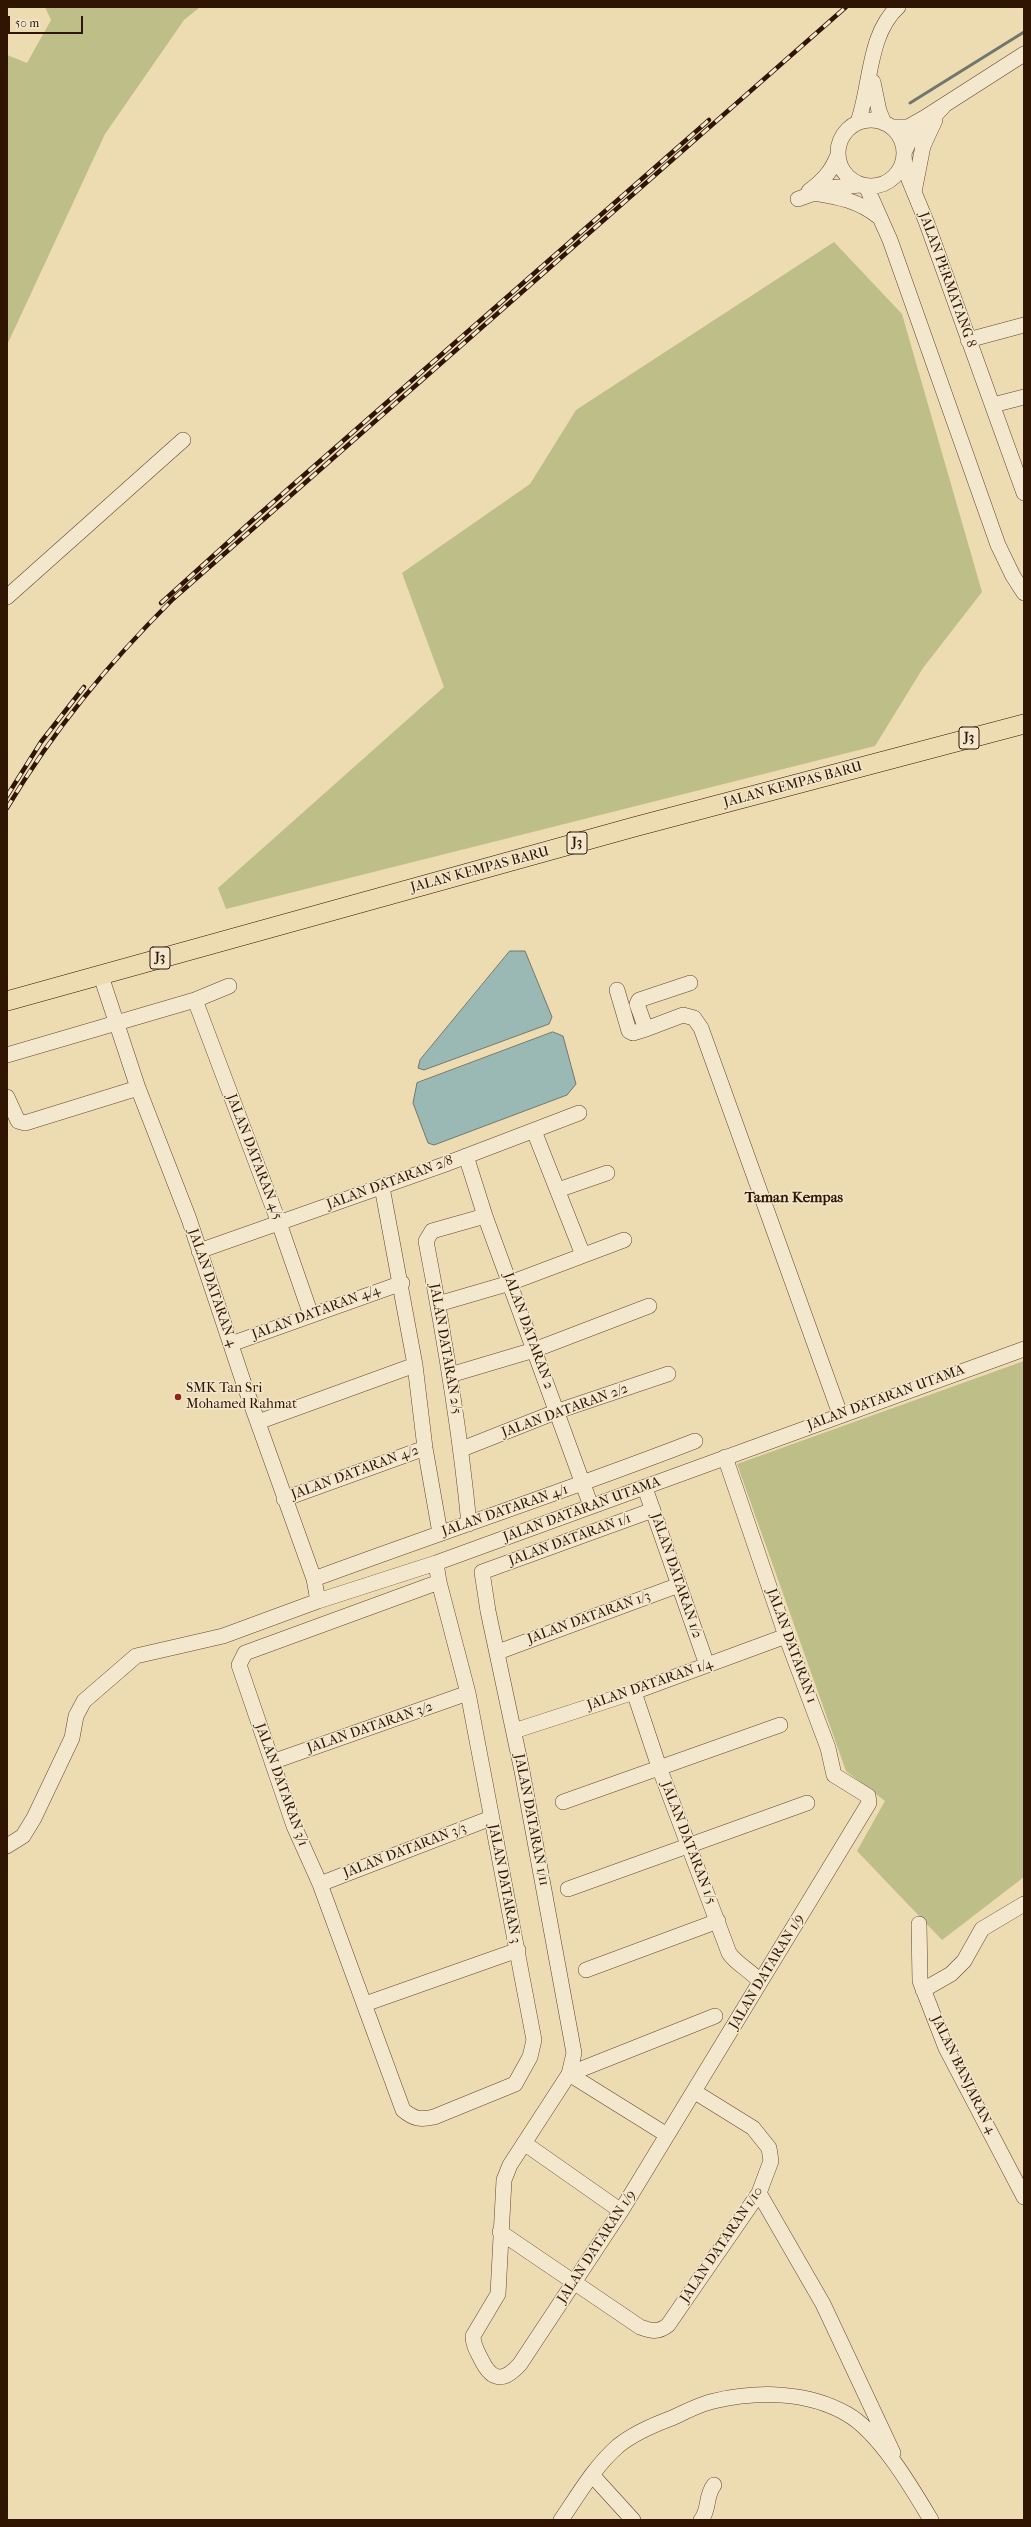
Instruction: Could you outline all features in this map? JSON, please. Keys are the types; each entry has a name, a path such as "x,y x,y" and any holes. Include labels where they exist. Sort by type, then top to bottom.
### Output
{"main road":[{"path":"1004,729 1024,716"},
{"name":"JALAN KEMPAS BARU","path":"7,1001 634,827 1024,724"}],"street":[{"path":"858,122 865,102 876,42 886,20 898,7"},
{"path":"943,107 909,142 898,171 892,178 876,186 845,185 798,199 823,180 833,168 843,135 858,122 868,120 888,125 908,127 943,107 1024,54"},
{"path":"871,71 874,94 888,125 898,134 904,154"},
{"path":"914,193 922,146 943,107"},
{"name":"JALAN PERMATANG 8","path":"904,154 905,170 1022,483"},
{"path":"838,155 844,173 863,185 881,219 998,545 1013,576 1024,593"},
{"path":"814,193 846,198 866,207 881,219"},
{"path":"968,340 1024,325"},
{"path":"993,405 1024,397"},
{"path":"7,597 183,440"},
{"name":"JALAN DATARAN 4","path":"101,976 138,1088 200,1251 284,1499 314,1579 318,1601"},
{"path":"646,1029 637,1004 639,1000 690,983"},
{"path":"7,1055 195,1000 229,986"},
{"path":"617,990 628,1031 633,1033 682,1015 694,1018 701,1028 840,1414"},
{"name":"JALAN DATARAN 4/5","path":"195,1000 279,1223 311,1315"},
{"path":"7,1097 18,1121 25,1123 138,1088"},
{"name":"JALAN DATARAN 2/8","path":"200,1251 382,1187 579,1113"},
{"path":"534,1131 582,1255"},
{"name":"JALAN DATARAN 2","path":"466,1156 485,1216 592,1506"},
{"path":"558,1190 607,1173"},
{"path":"382,1187 402,1283 440,1533"},
{"name":"JALAN DATARAN 2/5","path":"469,1524 462,1449 426,1242 432,1231 485,1216"},
{"path":"438,1304 510,1282 624,1240"},
{"name":"JALAN DATARAN 4/4","path":"231,1344 402,1283"},
{"path":"450,1376 534,1350 649,1306"},
{"name":"JALAN DATARAN UTAMA","path":"7,1846 23,1836 34,1818 72,1738 76,1716 84,1701 136,1656 223,1636 318,1601 436,1563 645,1488 840,1414 1024,1349"},
{"path":"258,1422 415,1365"},
{"name":"JALAN DATARAN 2/2","path":"462,1449 558,1412 668,1374"},
{"name":"JALAN DATARAN 4/1","path":"314,1579 440,1533 583,1485 695,1440"},
{"name":"JALAN DATARAN 4/2","path":"284,1499 426,1448"},
{"name":"JALAN DATARAN 1","path":"725,1457 786,1636 828,1748 834,1775 868,1796 869,1803 863,1816"},
{"name":"JALAN DATARAN 1/2","path":"645,1488 707,1665"},
{"name":"JALAN DATARAN 1/1","path":"488,1570 653,1510"},
{"name":"JALAN DATARAN 3","path":"403,2110 411,2117 421,2120 434,2117 515,2084 530,2056 534,2040 468,1693 439,1582 436,1563"},
{"name":"JALAN DATARAN 1/11","path":"488,1570 482,1572 482,1577 514,1731 574,2053 569,2074"},
{"name":"JALAN DATARAN 3/1","path":"403,2110 320,1884 294,1826 239,1665 245,1654 439,1582"},
{"name":"JALAN DATARAN 1/3","path":"498,1652 680,1585"},
{"name":"JALAN DATARAN 1/4","path":"514,1731 634,1692 786,1636"},
{"name":"JALAN DATARAN 1/5","path":"634,1692 659,1767 729,1953 739,1966 755,1976 760,1982"},
{"name":"JALAN DATARAN 3/2","path":"272,1762 468,1693"},
{"path":"564,1802 780,1725"},
{"path":"568,1889 688,1844 807,1803"},
{"name":"JALAN DATARAN 1/9","path":"569,2074 510,2165 504,2180 500,2232 498,2294 473,2336 473,2343 488,2373 501,2377 512,2373 575,2283 695,2092 760,1982 863,1816"},
{"name":"JALAN DATARAN 3/3","path":"320,1884 491,1818"},
{"path":"923,1990 951,1974 964,1962 982,1929 1024,1904"},
{"path":"586,1970 718,1921"},
{"name":"JALAN BANJARAN 4","path":"919,1924 920,1981 923,1990 946,2048 1024,2197"},
{"path":"365,2004 518,1950"},
{"path":"569,2074 715,2016"},
{"path":"569,2074 668,2135"},
{"name":"JALAN DATARAN 1/10","path":"575,2283 640,2326 652,2331 661,2330 668,2325 759,2193 771,2161 768,2148 763,2138 754,2128 695,2092"},
{"path":"524,2144 621,2211"},
{"path":"759,2193 823,2304 902,2473 931,2520"},
{"path":"500,2232 575,2283"},
{"path":"561,2520 592,2475 618,2446 635,2434 713,2401 748,2395 810,2398 848,2414 871,2435 902,2473"},
{"path":"592,2475 633,2520"},
{"path":"701,2520 706,2513 708,2497 714,2485"}],"green space":[{"path":"45,7 200,7 184,20 105,134 7,345 7,55 27,63 51,20"},
{"path":"834,242 902,314 982,592 923,668 875,746 226,909 218,888 444,687 402,573 530,484 576,410"},
{"path":"1024,1361 1024,1877 942,1940 857,1851 885,1801 846,1771 737,1464"}],"water":[{"path":"510,951 525,951 552,1017 549,1024 424,1070 418,1068 420,1060"},
{"path":"553,1032 563,1036 576,1084 567,1095 434,1145 428,1143 413,1103 417,1083"}],"waterway":[{"path":"910,103 1024,32"}],"railway":[{"path":"7,808 63,724 126,648 173,599 846,7"},
{"path":"161,603 255,518 709,120"},
{"path":"7,796 41,742 84,687"}],"place":[{"name":"SMK Tan Sri Mohamed Rahmat","path":"178,1397"}],"district":[{"name":"Taman Kempas","path":"794,1198"}]}
